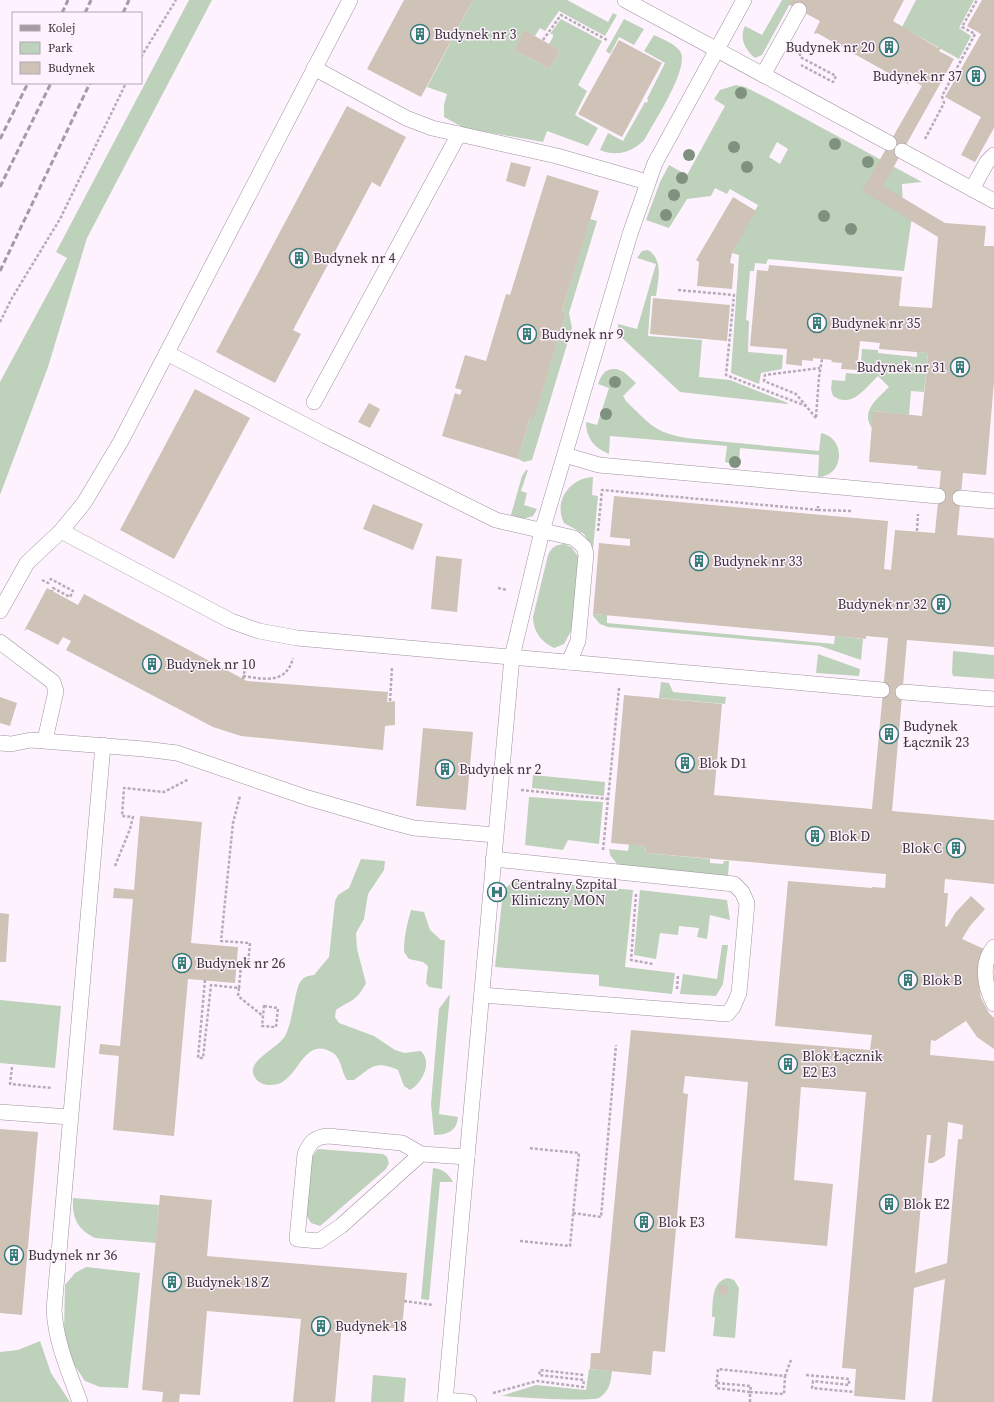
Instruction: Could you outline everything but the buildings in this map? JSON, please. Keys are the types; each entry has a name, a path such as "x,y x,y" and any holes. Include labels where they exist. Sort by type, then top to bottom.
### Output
{"lane":[{"path":"0,611 23,569 37,552 61,531 84,503 121,441 350,0"},
{"path":"625,0 888,143"},
{"path":"470,1402 445,1401 512,657 542,531 630,234 647,182 658,156 744,0"},
{"path":"763,75 799,10"},
{"path":"314,68 406,118 432,128 557,156 647,182"},
{"path":"314,402 459,134"},
{"path":"909,154 994,201"},
{"path":"972,189 987,162 994,154"},
{"path":"167,353 332,439 496,520 542,531 567,535 574,538 584,547 586,554 578,641 569,662"},
{"path":"565,455 599,465 938,496"},
{"path":"960,498 994,501"},
{"path":"61,531 232,621 259,631 297,638 882,690"},
{"path":"0,642 52,682 56,691 45,740"},
{"path":"903,692 994,699"},
{"path":"0,743 11,744 31,740 45,740 177,753 344,809 414,828 495,835"},
{"path":"80,1402 60,1347 55,1329 54,1310 103,745"},
{"path":"482,995 724,1014 730,1012 738,993 747,903 742,892 734,884 493,859"},
{"path":"994,947 985,970 988,992 994,1004"},
{"path":"0,1112 70,1117"},
{"path":"421,1154 336,1230 319,1241 297,1239 305,1154 311,1142 316,1138 328,1136 402,1143 421,1154 467,1157"}],"path":[{"path":"142,55 176,0"},
{"path":"909,154 944,103 942,96 975,34 962,27 977,0"},
{"path":"543,40 561,14 607,40"},
{"path":"801,65 833,82 836,76 800,57 804,48"},
{"path":"0,322 12,298 60,219 126,84"},
{"path":"678,290 734,295 726,375 806,406"},
{"path":"820,368 765,375 764,381 796,394 816,418 822,359"},
{"path":"818,510 820,485"},
{"path":"598,537 602,490 818,510 856,512"},
{"path":"910,514 918,514 917,531"},
{"path":"23,569 48,584 51,579 73,591 70,597 53,588 52,591"},
{"path":"245,668 243,678 268,679 281,676 291,664 297,638"},
{"path":"610,871 604,859 603,851 621,667"},
{"path":"390,701 391,682"},
{"path":"112,873 130,829 133,817 122,816 124,788 164,792 190,778"},
{"path":"499,788 608,799"},
{"path":"242,791 233,823 221,940 250,943 248,966 241,965 238,996 263,1016"},
{"path":"638,874 631,960 653,964"},
{"path":"205,980 198,1058 203,1058 211,985 239,988"},
{"path":"264,1006 278,1008 276,1027 262,1026 263,1016 264,1006"},
{"path":"573,1213 601,1217 616,1045"},
{"path":"12,1067 10,1084 53,1089"},
{"path":"520,1242 570,1246 579,1153 528,1148"},
{"path":"404,1301 418,1303"},
{"path":"785,1376 718,1369 716,1388 784,1394 785,1376 791,1360"},
{"path":"493,1393 537,1381 582,1387 584,1380 539,1375 540,1370 584,1375"},
{"path":"806,1375 849,1379 849,1385 813,1381 812,1388 854,1392"},
{"path":"717,1383 751,1386 750,1402"}],"green space":[{"path":"189,0 212,0 87,238 48,367 0,495 0,382 67,258 56,252"},
{"path":"473,0 567,0 608,22 613,13 617,15 605,36 559,11 545,31 540,28 535,36 524,31 514,50 550,69 560,50 549,44 553,37 553,34 550,34 561,19 602,41 578,85 587,91 575,115 598,128 588,146 547,131 543,142 464,128 444,117 444,105 447,94 427,87"},
{"path":"782,0 792,0 762,55 755,58 744,44 743,30 745,26 762,35"},
{"path":"916,0 974,0 959,28 971,36 959,59 902,27"},
{"path":"624,19 644,29 634,45 619,37 610,54 606,51"},
{"path":"654,35 675,46 680,51 682,58 680,69 670,95 645,139 635,147 619,153 600,150 608,133 623,141 645,102 647,103 647,99 665,63 644,51"},
{"path":"736,85 745,87 922,182 902,184 903,207 912,217 904,271 768,259 766,264 755,263 754,271 750,271 746,320 749,321 748,352 783,355 782,369 761,373 759,384 731,373 739,255 732,253 758,205 730,189 727,194 715,188 711,196 687,199 669,228 646,220 660,182 669,165 687,175 725,106 714,99 720,90","holes":["777,142 788,149 780,164 769,157"]},
{"path":"590,219 597,221 569,313 572,328 532,460 524,462 518,459 530,417 534,418 566,313 562,311"},
{"path":"648,250 656,259 659,277 656,296 651,296 648,336 702,340 699,377 730,380 788,403 787,404 680,392 620,336 618,332 618,324 637,329 656,264 637,258 642,251"},
{"path":"862,349 878,350 878,353 917,357 917,352 928,353 924,392 911,391 909,415 874,411 872,428 868,416 869,410 876,400 889,387 878,376 863,391 852,399 846,400 833,396 831,389 832,380 845,381 846,373 860,374"},
{"path":"617,369 624,372 636,383 623,396 626,401 652,426 666,433 686,438 819,451 821,433 829,436 835,442 839,457 837,464 833,471 827,475 818,477 819,455 740,448 739,463 736,465 725,462 727,446 610,436 609,454 604,452 599,449 589,438 586,422 597,425 609,388 598,384 604,372"},
{"path":"526,470 528,470 521,491 527,493 524,505 537,509 533,516 523,519 511,515 522,476"},
{"path":"593,477 592,495 598,496 593,549 584,534 564,523 561,515 561,507 562,499 571,486 585,478"},
{"path":"564,544 571,547 578,556 572,629 564,644 554,648 545,643 539,636 534,627 533,617 548,555 554,547"},
{"path":"593,614 607,615 607,623 834,644 835,636 863,639 861,660 820,646 608,627 600,624"},
{"path":"953,651 994,655 994,679 953,676"},
{"path":"818,654 860,669 859,676 816,673"},
{"path":"661,682 669,683 673,692 726,697 725,704 659,698"},
{"path":"533,775 605,782 604,796 532,788"},
{"path":"529,797 603,802 599,844 568,840 563,850 525,845"},
{"path":"629,844 646,846 645,853 710,859 710,863 723,864 724,861 729,861 728,876 618,865 610,855 609,849 628,851"},
{"path":"361,859 385,861 384,870 368,894 364,919 356,933 357,949 366,983 353,1000 336,1010 335,1017 339,1023 374,1036 395,1050 404,1053 421,1051 426,1061 426,1067 422,1078 410,1090 404,1086 398,1070 379,1065 370,1068 354,1080 347,1080 336,1056 333,1053 322,1049 314,1050 307,1055 288,1078 280,1083 270,1085 262,1084 256,1079 253,1073 254,1067 257,1061 285,1036 288,1030 297,990 301,981 305,977 314,975 329,957 335,901 338,895 349,888"},
{"path":"521,880 633,890 625,967 675,973 672,994 599,986 599,975 495,967 503,891 512,882"},
{"path":"640,890 727,900 730,920 710,915 707,939 697,937 699,928 679,926 678,935 660,933 656,959 634,955"},
{"path":"411,910 424,912 430,930 441,940 445,940 442,989 429,987 426,983 428,966 423,962 409,959 404,952 406,931"},
{"path":"722,945 728,945 723,984 716,996 680,994 683,974 717,979"},
{"path":"450,994 439,1114 458,1117 456,1126 453,1129 447,1133 434,1135 431,1104 439,1009"},
{"path":"0,1000 61,1006 55,1068 0,1063"},
{"path":"318,1149 383,1154 387,1157 389,1163 386,1169 320,1226 311,1223 306,1215 311,1158"},
{"path":"433,1168 440,1169 445,1172 453,1182 440,1182 429,1300 421,1299"},
{"path":"73,1198 159,1205 156,1243 95,1238 89,1235 77,1222 73,1211"},
{"path":"86,1267 140,1273 128,1388 100,1387 85,1381 73,1363 64,1333 65,1285 75,1273"},
{"path":"728,1278 734,1280 739,1288 735,1338 713,1336 715,1317 712,1317 714,1293 718,1283"},
{"path":"40,1341 51,1373 70,1402 0,1402 0,1352 18,1350"},
{"path":"589,1369 612,1371 609,1386 605,1393 599,1398 566,1399 501,1396 536,1385 586,1390"},
{"path":"373,1375 406,1378 404,1402 371,1402"}],"railway":[{"path":"62,12 68,0"},
{"path":"85,12 91,0"},
{"path":"123,12 129,0"},
{"path":"0,139 28,84"},
{"path":"0,187 51,84"},
{"path":"0,271 90,84"}],"place":[{"name":"Budynek nr 3","path":"420,34"},
{"name":"Budynek nr 20","path":"889,47"},
{"name":"Budynek nr 37","path":"976,76"},
{"name":"Budynek nr 4","path":"299,258"},
{"name":"Budynek nr 35","path":"817,323"},
{"name":"Budynek nr 9","path":"527,334"},
{"name":"Budynek nr 31","path":"960,367"},
{"name":"Budynek nr 33","path":"699,561"},
{"name":"Budynek nr 32","path":"941,604"},
{"name":"Budynek nr 10","path":"152,664"},
{"name":"Budynek Łącznik 23","path":"889,734"},
{"name":"Blok D1","path":"685,763"},
{"name":"Budynek nr 2","path":"445,769"},
{"name":"Blok D","path":"815,836"},
{"name":"Blok C","path":"956,848"},
{"name":"Centralny Szpital Kliniczny MON","path":"497,892"},
{"name":"Budynek nr 26","path":"182,963"},
{"name":"Blok B","path":"908,980"},
{"name":"Blok Łącznik E2 E3","path":"788,1064"},
{"name":"Blok E2","path":"889,1204"},
{"name":"Blok E3","path":"644,1222"},
{"name":"Budynek nr 36","path":"14,1255"},
{"name":"Budynek 18 Z","path":"172,1282"},
{"name":"Budynek 18","path":"321,1326"}]}
